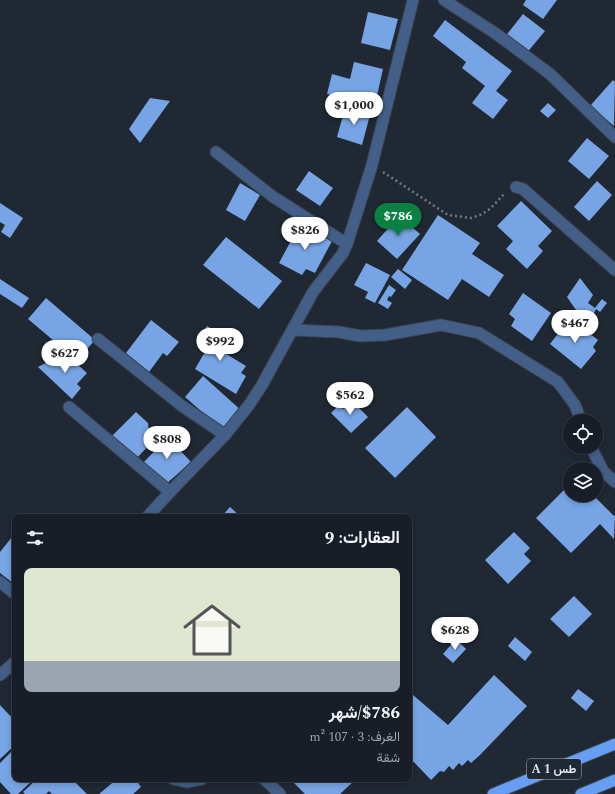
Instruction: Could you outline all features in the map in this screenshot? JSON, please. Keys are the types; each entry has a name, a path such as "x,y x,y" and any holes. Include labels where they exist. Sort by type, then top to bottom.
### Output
{"highway":[{"name":"A 1 طس","path":"493,794 615,744"},
{"name":"A 1 طس","path":"581,794 615,780"}],"street":[{"path":"150,514 235,424 262,386 313,292 343,253 372,165 412,0"},
{"path":"444,0 495,33 550,74 615,137"},
{"path":"216,152 272,196 347,244"},
{"path":"516,187 523,189 615,270"},
{"path":"293,330 339,332 360,336 385,335 441,325 479,334 558,382 575,404 578,414"},
{"path":"98,339 182,406 225,435"},
{"path":"70,407 170,492"},
{"path":"594,454 603,471 615,482"},
{"path":"0,582 12,592"},
{"path":"0,675 12,665"},
{"path":"267,782 280,794"}],"path":[{"path":"372,165 448,215 471,218 480,215 490,209 508,190 516,187"}],"building":[{"path":"526,0 557,0 543,19 523,5"},
{"path":"368,12 398,19 390,50 361,43"},
{"path":"523,14 545,31 525,55 504,38"},
{"path":"445,20 512,71 496,91 508,100 493,119 472,103 485,86 462,68 466,62 433,36"},
{"path":"354,62 383,69 375,105 327,94 332,74 350,79"},
{"path":"613,80 615,82 614,126 590,106"},
{"path":"150,98 170,101 140,143 129,129"},
{"path":"548,103 556,110 548,118 540,111"},
{"path":"345,108 370,115 362,145 337,137"},
{"path":"587,138 609,156 589,179 568,161"},
{"path":"309,171 333,188 320,206 296,190"},
{"path":"597,181 612,195 589,221 574,207"},
{"path":"240,183 260,195 245,221 226,210"},
{"path":"521,201 552,231 538,246 543,251 527,269 506,249 513,241 497,226"},
{"path":"0,203 23,218 10,238 1,232 5,225 0,222"},
{"path":"438,215 480,243 472,254 504,275 489,297 462,279 448,300 402,270"},
{"path":"399,216 420,234 397,259 377,241"},
{"path":"300,224 332,241 315,273 306,269 302,275 279,263"},
{"path":"226,237 282,281 259,309 203,265"},
{"path":"366,263 390,275 375,303 365,298 368,292 354,285"},
{"path":"398,269 412,280 405,289 391,277"},
{"path":"580,278 593,295 588,303 595,308 602,299 607,303 600,312 596,309 591,319 576,310 567,297"},
{"path":"0,279 29,298 22,308 0,294"},
{"path":"389,285 396,290 387,300 392,303 388,309 378,303"},
{"path":"523,293 551,313 532,341 511,326 515,319 509,314"},
{"path":"46,298 95,340 81,356 77,352 73,357 28,319"},
{"path":"570,318 598,340 593,347 596,351 581,369 550,344"},
{"path":"151,320 179,342 167,356 163,353 149,372 126,353"},
{"path":"207,326 230,339 223,352 246,366 241,373 246,376 236,394 195,369 209,345 200,339"},
{"path":"65,353 87,373 77,384 81,388 72,399 38,367"},
{"path":"203,376 243,412 225,432 185,397"},
{"path":"352,401 368,417 351,433 331,413 339,405 343,409"},
{"path":"407,407 436,437 395,478 365,448"},
{"path":"136,412 148,423 150,444 137,458 109,439"},
{"path":"172,433 182,443 177,447 191,462 165,485 141,465"},
{"path":"563,491 563,502 600,502 614,516 615,515 614,539 600,524 571,553 536,518"},
{"path":"230,507 238,514 224,514"},
{"path":"514,532 530,548 524,554 531,561 508,584 485,560"},
{"path":"12,537 12,582 0,573 0,552"},
{"path":"574,596 592,614 569,637 550,619"},
{"path":"515,637 532,652 525,661 508,646"},
{"path":"456,639 466,649 453,663 443,654"},
{"path":"494,675 527,706 471,763 468,760 462,766 459,763 453,770 449,766 444,772 440,771 431,780 412,760 413,695 448,725"},
{"path":"578,689 594,701 586,711 571,698"},
{"path":"0,705 12,718 12,748 0,759"},
{"path":"12,751 12,782 31,782 18,794 11,794 0,782 0,763"},
{"path":"34,782 75,782 87,794 52,794 49,791 46,794 25,794 23,792"},
{"path":"113,782 137,782 141,787 133,794 99,794"},
{"path":"293,782 353,782 340,794 305,794"}]}
